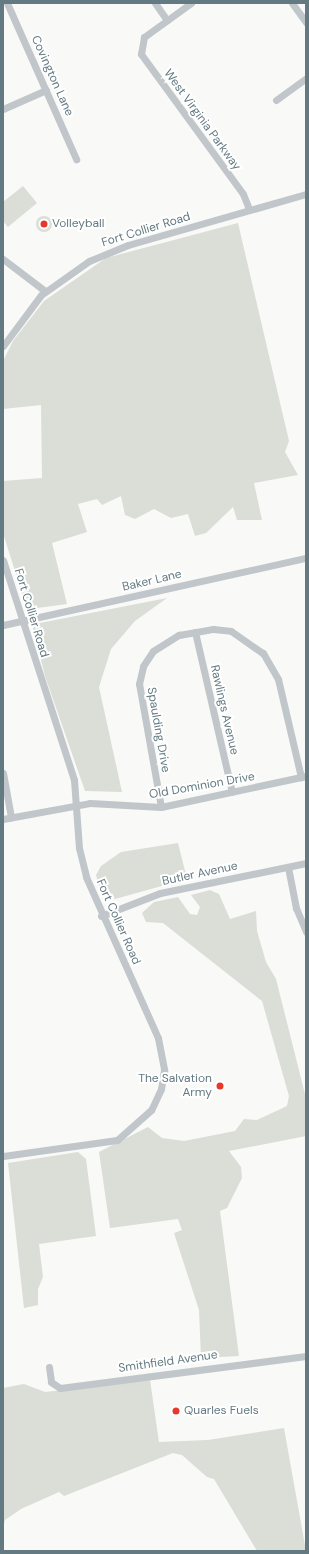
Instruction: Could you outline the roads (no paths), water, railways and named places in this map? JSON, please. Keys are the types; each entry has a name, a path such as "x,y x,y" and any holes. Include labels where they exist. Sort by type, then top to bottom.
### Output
{"street":[{"name":"Covington Lane","path":"7,3 76,159"},
{"path":"155,3 167,20 191,3"},
{"path":"292,3 306,22"},
{"name":"West Virginia Parkway","path":"167,20 142,43 143,58 243,194 249,209"},
{"path":"276,100 306,78"},
{"path":"3,109 46,90"},
{"name":"Fort Collier Road","path":"3,346 46,291 76,268 110,251 249,209 306,194"},
{"path":"3,259 46,291"},
{"name":"Baker Lane","path":"3,625 306,558"},
{"name":"Fort Collier Road","path":"3,560 70,767 78,804 82,863 101,916 162,1048 164,1070 156,1101 144,1119 117,1140 3,1156"},
{"name":"Spaulding Drive","path":"161,807 140,702 140,675 147,659 160,645 178,635 195,632 231,631 249,640 266,657 278,679 304,777"},
{"name":"Rawlings Avenue","path":"195,632 232,792"},
{"path":"3,773 11,817"},
{"name":"Old Dominion Drive","path":"3,819 78,804 104,802 161,807 304,777"},
{"name":"Butler Avenue","path":"101,916 160,893 306,863"},
{"path":"288,867 296,908 306,932"},
{"name":"Smithfield Avenue","path":"49,1367 51,1382 60,1388 306,1356"}],"place":[{"name":"Volleyball","path":"44,224"},
{"name":"The Salvation Army","path":"220,1086"},
{"name":"Quarles Fuels","path":"176,1411"}]}
